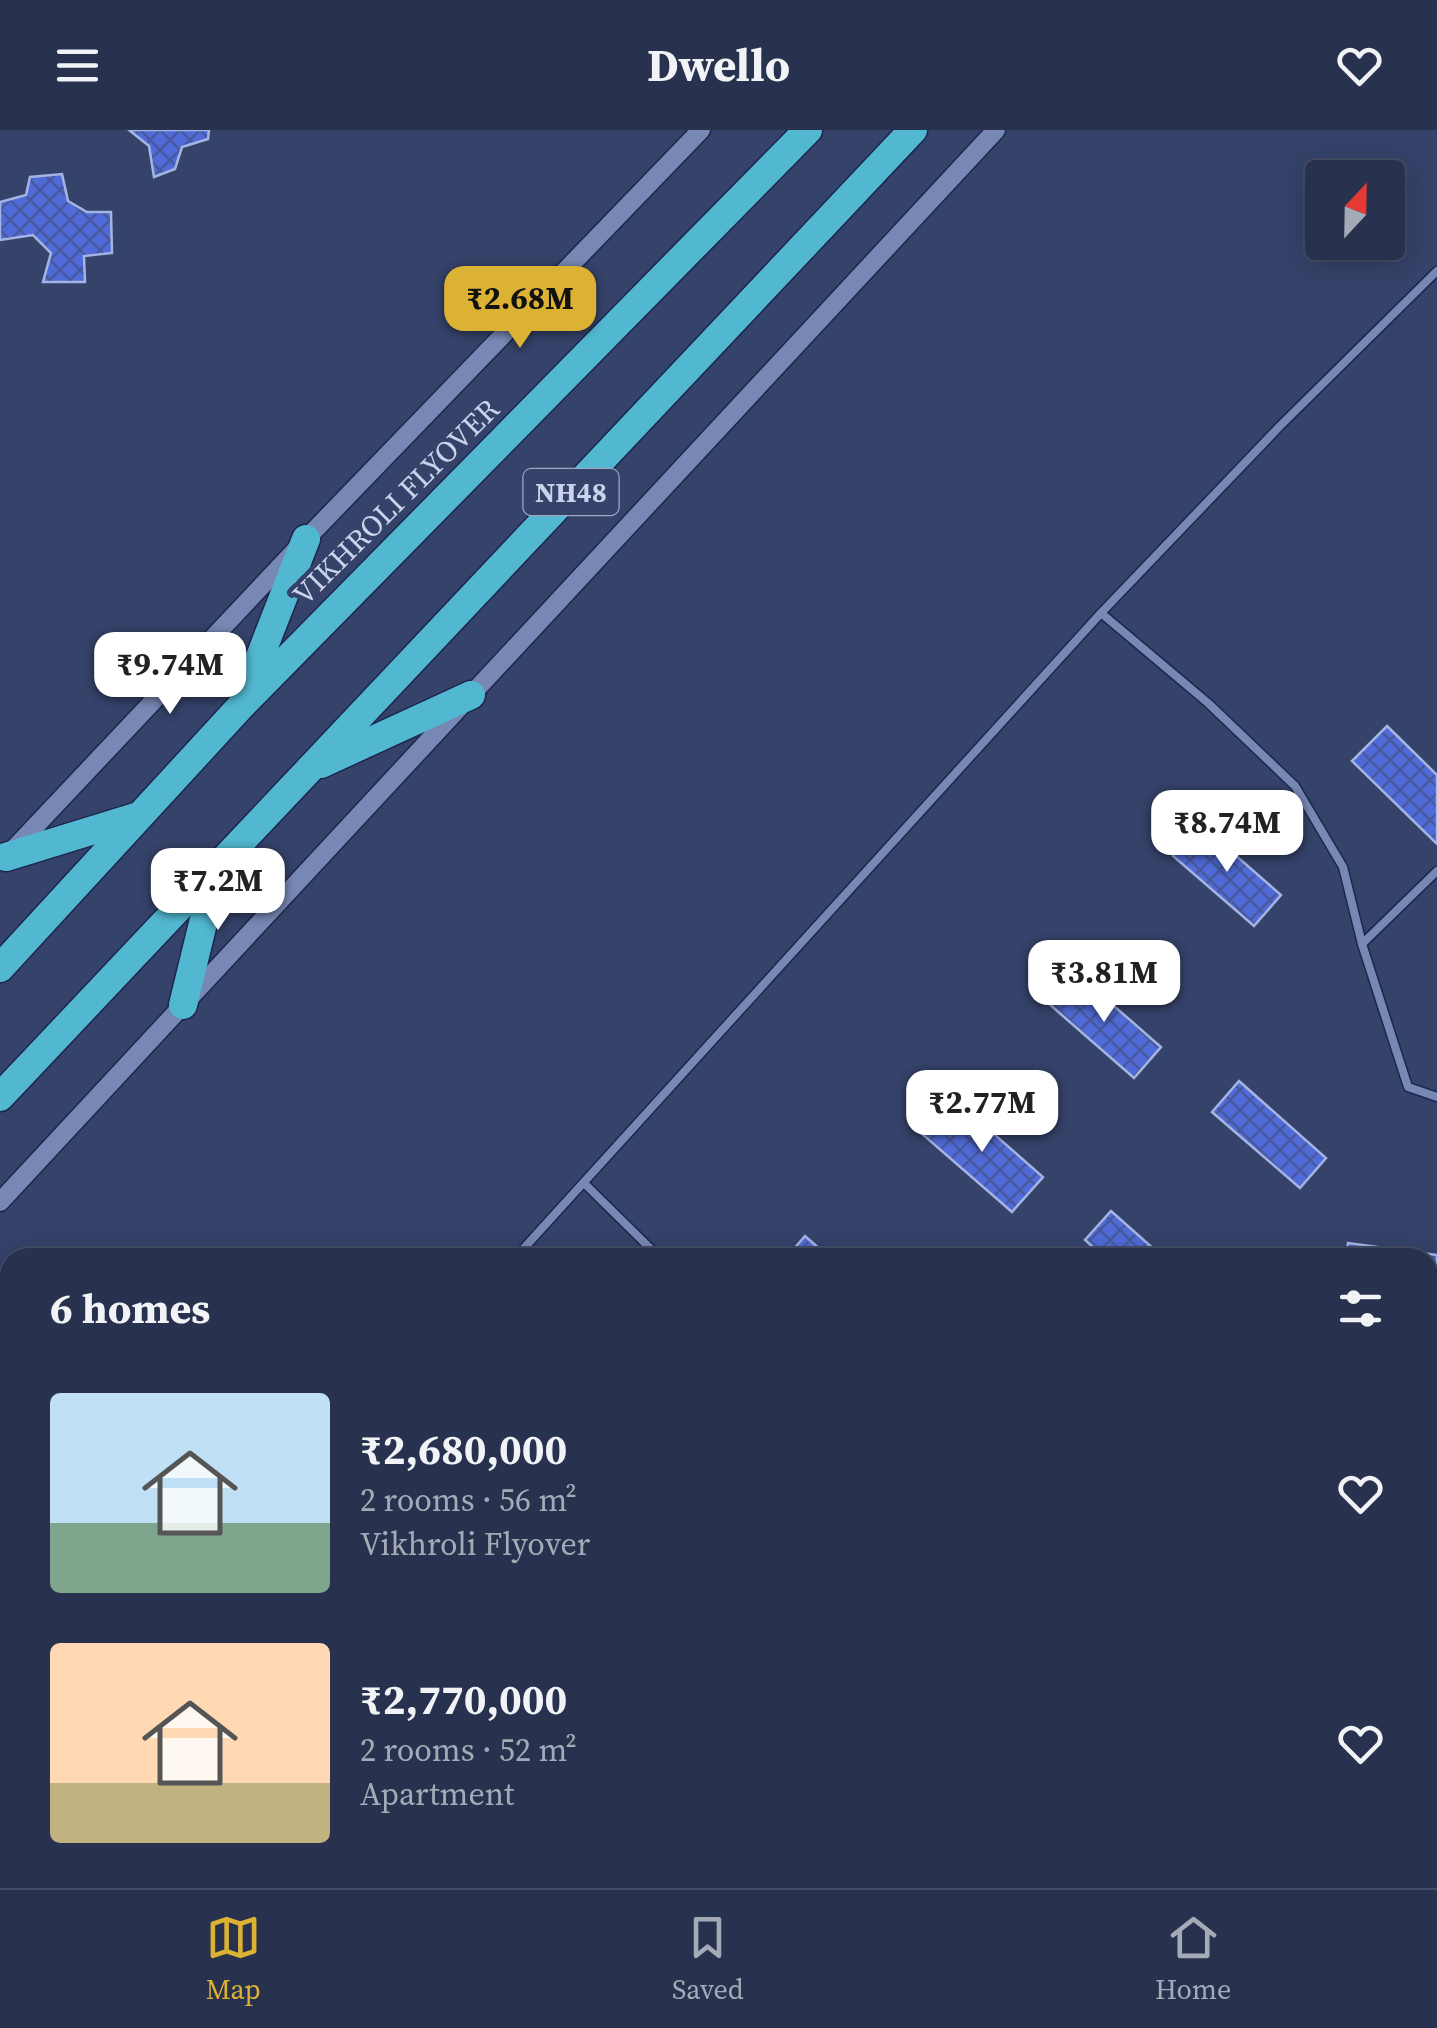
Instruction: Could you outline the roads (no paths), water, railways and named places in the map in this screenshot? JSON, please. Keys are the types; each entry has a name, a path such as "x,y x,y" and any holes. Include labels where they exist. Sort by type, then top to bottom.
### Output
{"highway":[{"name":"VIKHROLI FLYOVER","path":"241,706 808,130"},
{"name":"NH48","path":"0,1097 914,130"},
{"path":"241,706 306,538"},
{"path":"306,770 471,695"},
{"name":"NH48","path":"0,968 241,706"},
{"path":"3,860 143,814"},
{"path":"184,1005 218,864"}],"street":[{"path":"3,860 306,538 701,130"},
{"path":"0,1202 996,130"}],"lane":[{"path":"524,1248 1102,613 1280,426 1437,272"},
{"path":"1102,613 1296,786 1343,867 1362,944 1408,1087 1437,1097"},
{"path":"1362,944 1437,871"},
{"path":"585,1184 650,1248"}]}
